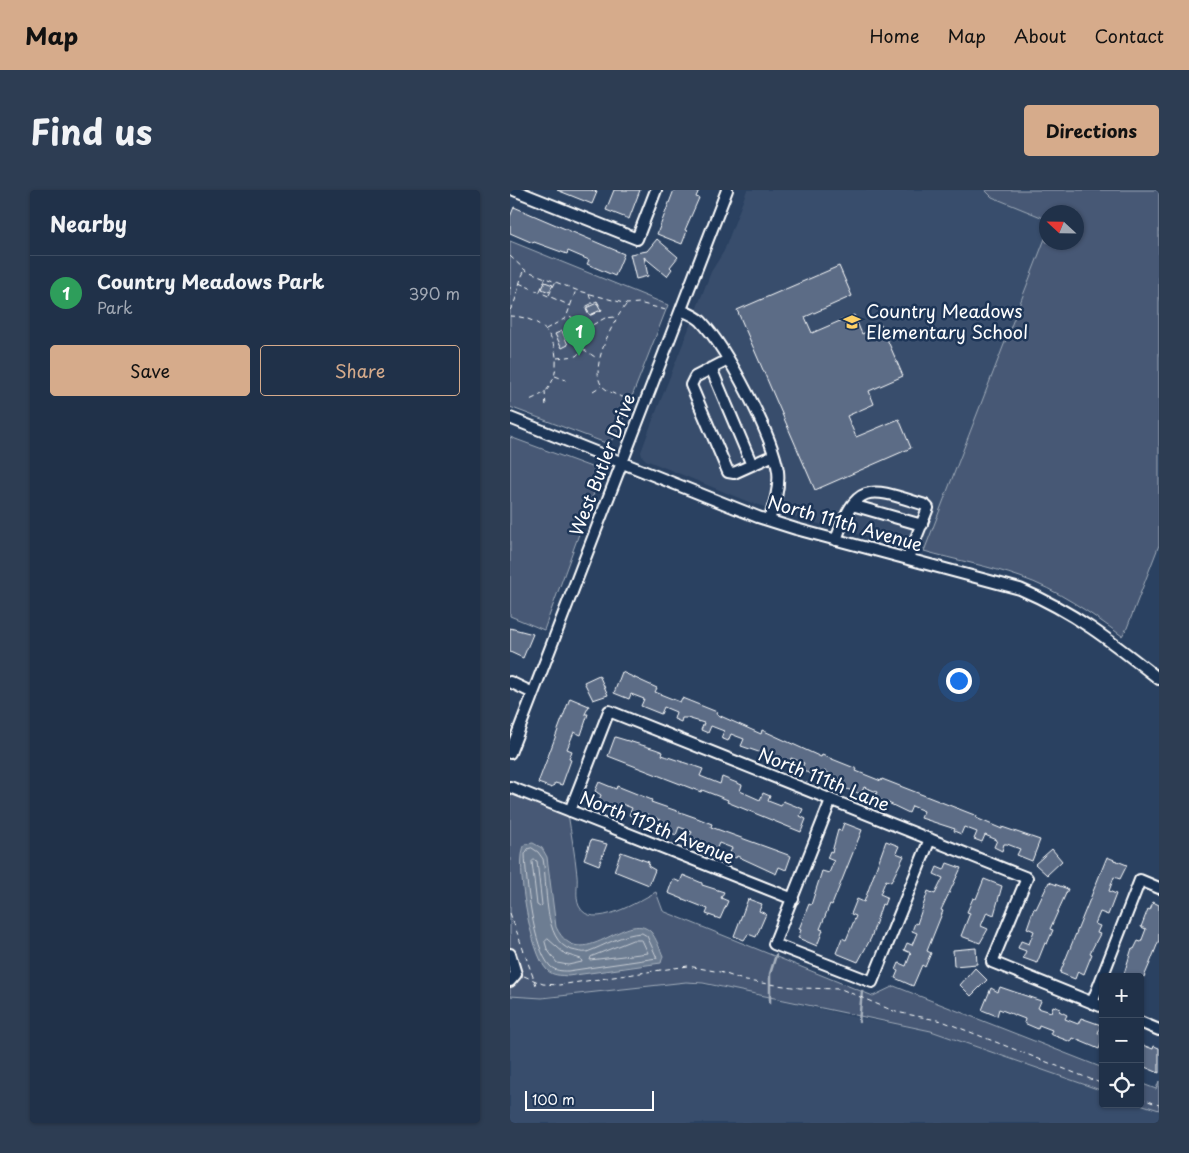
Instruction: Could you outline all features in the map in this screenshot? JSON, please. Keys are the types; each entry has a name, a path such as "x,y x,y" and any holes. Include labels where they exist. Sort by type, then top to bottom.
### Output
{"street":[{"path":"514,190 637,239 656,190"},
{"name":"West Butler Drive","path":"510,753 727,190"},
{"path":"681,310 701,320 728,360 755,410 774,455 778,472 778,484 769,520"},
{"path":"728,360 695,377 691,386 728,472 734,473 774,455"},
{"path":"711,368 752,464"},
{"name":"North 111th Avenue","path":"510,418 769,520 836,540 1011,585 1054,604 1084,621 1159,679"},
{"path":"836,540 845,513 852,504 873,492 887,493 925,505 928,512 908,558"},
{"path":"852,504 922,526"},
{"path":"510,682 533,693"},
{"name":"North 111th Lane","path":"570,811 610,711 1027,878 992,962 1092,1003"},
{"name":"North 112th Avenue","path":"510,787 792,899"},
{"path":"831,800 774,944 872,982 930,839"},
{"path":"1099,1006 1092,1003 1140,880 1159,888"},
{"path":"510,954 513,978"},
{"path":"1144,1024 1159,1030"}],"path":[{"path":"510,256 525,270 576,290 627,304 639,303 666,310"},
{"path":"510,310 516,300 516,291 525,270"},
{"path":"540,292 546,277"},
{"path":"549,296 556,281"},
{"path":"519,283 571,306"},
{"path":"510,288 516,291"},
{"path":"545,330 560,323 567,315 576,290"},
{"path":"589,293 592,304"},
{"path":"598,301 602,310 589,316 585,307 592,304 598,301"},
{"path":"627,304 616,317 599,360 598,374 602,386 617,395 632,400"},
{"path":"556,358 570,358 582,349 585,340 584,329 579,321 567,315"},
{"path":"510,316 529,320 545,330 550,336 556,358 554,376 545,391 528,401"},
{"path":"584,329 605,318 616,317"},
{"path":"582,349 599,360"},
{"path":"554,376 566,380"},
{"path":"593,392 602,386"},
{"path":"545,391 546,408"},
{"path":"510,913 536,985"},
{"path":"513,978 559,985 688,966 720,972 746,981 800,988 841,989 896,1012 942,1021 1099,1082"},
{"path":"1144,1099 1159,1105"}],"shaded area":[{"name":"Country Meadows Elementary School","path":"747,190 985,190 992,197 1039,216 1039,250 1041,250 924,551 822,525 749,502 646,460 642,456 641,452 651,425 711,272 724,251"},
{"path":"985,190 1159,190 1159,545 1127,628 1122,636 1073,602 1034,582 924,551 1041,250 1084,250 1084,205 1039,205 1039,216 992,197"},
{"path":"510,241 668,305 616,437 607,443 510,407"},
{"path":"510,437 602,471 544,630 510,616"},
{"path":"510,790 568,813 577,875 577,899 579,906 585,913 594,916 616,912 656,892 663,911 873,996 894,986 1099,1066 1099,1090 931,1031 703,983 686,982 542,998 510,996"},
{"path":"686,982 737,990 855,1017 931,1031 1099,1090 1099,1108 1144,1108 1144,1105 1159,1110 1159,1123 510,1123 510,996 542,998"},
{"path":"1159,1081 1159,1110 1144,1105 1144,1084 1156,1089"}],"water":[{"path":"533,843 542,848 547,857 556,927 566,941 578,946 591,944 630,928 641,927 651,932 655,937 663,956 661,963 568,976 549,972 541,961 535,946 523,888 522,854 525,844"}],"building":[{"path":"557,190 591,190 597,192 592,204"},
{"path":"614,190 640,190 629,219 606,210"},
{"path":"674,190 699,190 696,197 699,198 685,230 687,231 682,244 657,234"},
{"path":"514,207 624,254 615,276 587,264 589,260 568,251 567,254 510,233 510,217"},
{"path":"657,239 678,257 670,267 672,269 667,276 644,257 648,276 636,279 630,254 647,251"},
{"path":"839,266 852,296 805,317 812,333 854,315 862,334 881,325 903,376 869,391 874,404 847,416 856,437 899,419 911,448 815,490 737,310"},
{"path":"545,282 553,285 549,292 542,289"},
{"path":"597,303 601,310 590,315 586,308"},
{"path":"562,331 568,345 562,348 555,334"},
{"path":"510,628 533,634 523,658 510,652"},
{"path":"622,672 657,688 655,692 680,702 682,698 717,712 716,714 761,734 762,730 821,757 822,755 857,769 856,771 881,781 882,779 977,816 976,818 1002,829 1002,827 1040,840 1032,861 1017,855 1020,849 1007,844 1004,844 1002,851 994,847 997,840 985,835 982,842 974,839 977,832 964,827 961,834 954,831 955,829 921,818 924,811 912,806 909,813 882,800 881,802 874,799 877,792 864,787 861,794 841,787 844,781 824,771 821,778 801,770 804,763 791,758 789,765 781,762 782,760 741,746 744,739 731,734 728,741 721,738 724,731 711,726 708,733 701,730 704,723 687,718 682,718 681,722 674,719 676,712 664,707 661,714 641,706 644,699 631,694 629,699 614,693"},
{"path":"599,675 608,695 593,700 584,682"},
{"path":"570,698 589,706 585,714 588,714 581,735 574,732 567,749 572,751 569,759 571,760 562,785 555,783 552,788 538,783"},
{"path":"615,737 655,749 663,752 662,755 703,769 700,776 720,784 722,777 742,785 740,791 760,800 763,793 770,796 768,801 781,806 783,801 803,809 800,816 806,819 801,832 727,802 728,800 702,790 701,792 608,756"},
{"path":"599,782 616,789 617,786 652,800 651,802 712,824 711,827 791,856 786,870 779,867 776,874 737,856 736,858 729,855 732,848 719,843 716,850 689,837 692,832 679,827 676,835 658,827 661,820 647,814 645,819 629,815 632,808 619,803 616,810 598,803 601,795 595,791"},
{"path":"844,823 862,830 832,905 830,904 820,929 823,930 817,946 798,938 801,930 799,929 809,904 811,905 822,871 829,873 834,861 827,858 830,851 832,852 838,830 841,831"},
{"path":"591,840 607,844 599,865 584,859"},
{"path":"886,841 899,846 896,853 904,856 891,882 886,880 880,894 887,897 884,905 882,904 871,938 858,962 836,953 842,938 846,940 856,916 851,914 857,899 864,902"},
{"path":"1052,849 1062,861 1047,875 1035,864"},
{"path":"621,852 649,862 648,866 655,870 649,885 614,871"},
{"path":"1107,857 1127,865 1120,879 1114,877 1109,891 1116,894 1108,915 1100,912 1095,924 1100,926 1097,933 1100,934 1090,953 1092,954 1084,974 1078,971 1075,979 1060,973"},
{"path":"947,863 961,868 941,910 943,911 927,951 931,953 925,967 922,965 913,986 895,978 898,971 896,970 899,963 906,966 911,953 904,950 907,943 912,945 917,933 912,931 915,923 917,924 928,891 935,894 943,878 934,874 937,867 944,870"},
{"path":"683,875 702,883 702,885 724,892 721,898 728,901 720,919 706,914 708,909 668,893 673,879 680,882"},
{"path":"984,879 1002,886 994,915 987,912 981,926 988,929 980,943 961,936 970,913 967,912 973,898 976,899"},
{"path":"1049,882 1068,889 1050,929 1053,930 1047,944 1045,943 1037,963 1023,958 1026,951 1018,948 1021,941 1029,944 1034,931 1027,928 1034,908 1036,909"},
{"path":"748,899 762,904 759,911 766,914 756,937 748,934 744,940 734,936"},
{"path":"1153,902 1159,905 1159,940 1150,963 1144,977 1144,973 1124,973 1132,948 1134,949 1138,941 1141,942 1146,929 1141,927 1148,909 1150,910"},
{"path":"976,948 977,964 954,966 953,950"},
{"path":"975,968 987,980 971,996 960,985"},
{"path":"1000,987 1041,1001 1038,1008 1051,1012 1053,1006 1061,1009 1059,1011 1067,1015 1065,1019 1078,1024 1081,1018 1099,1024 1099,1049 1073,1038 1071,1042 1050,1034 1052,1030 1039,1025 1038,1029 1024,1023 1025,1019 999,1009 997,1016 982,1010 991,988 998,992"},
{"path":"1144,1046 1153,1049 1154,1046 1159,1048 1159,1073 1144,1067"}],"waterway":[{"path":"770,1003 770,974 776,955"},
{"path":"859,1022 862,991"}],"place":[{"name":"Country Meadows Elementary School","path":"852,322"},
{"name":"Country Meadows Park","path":"579,356"}]}
